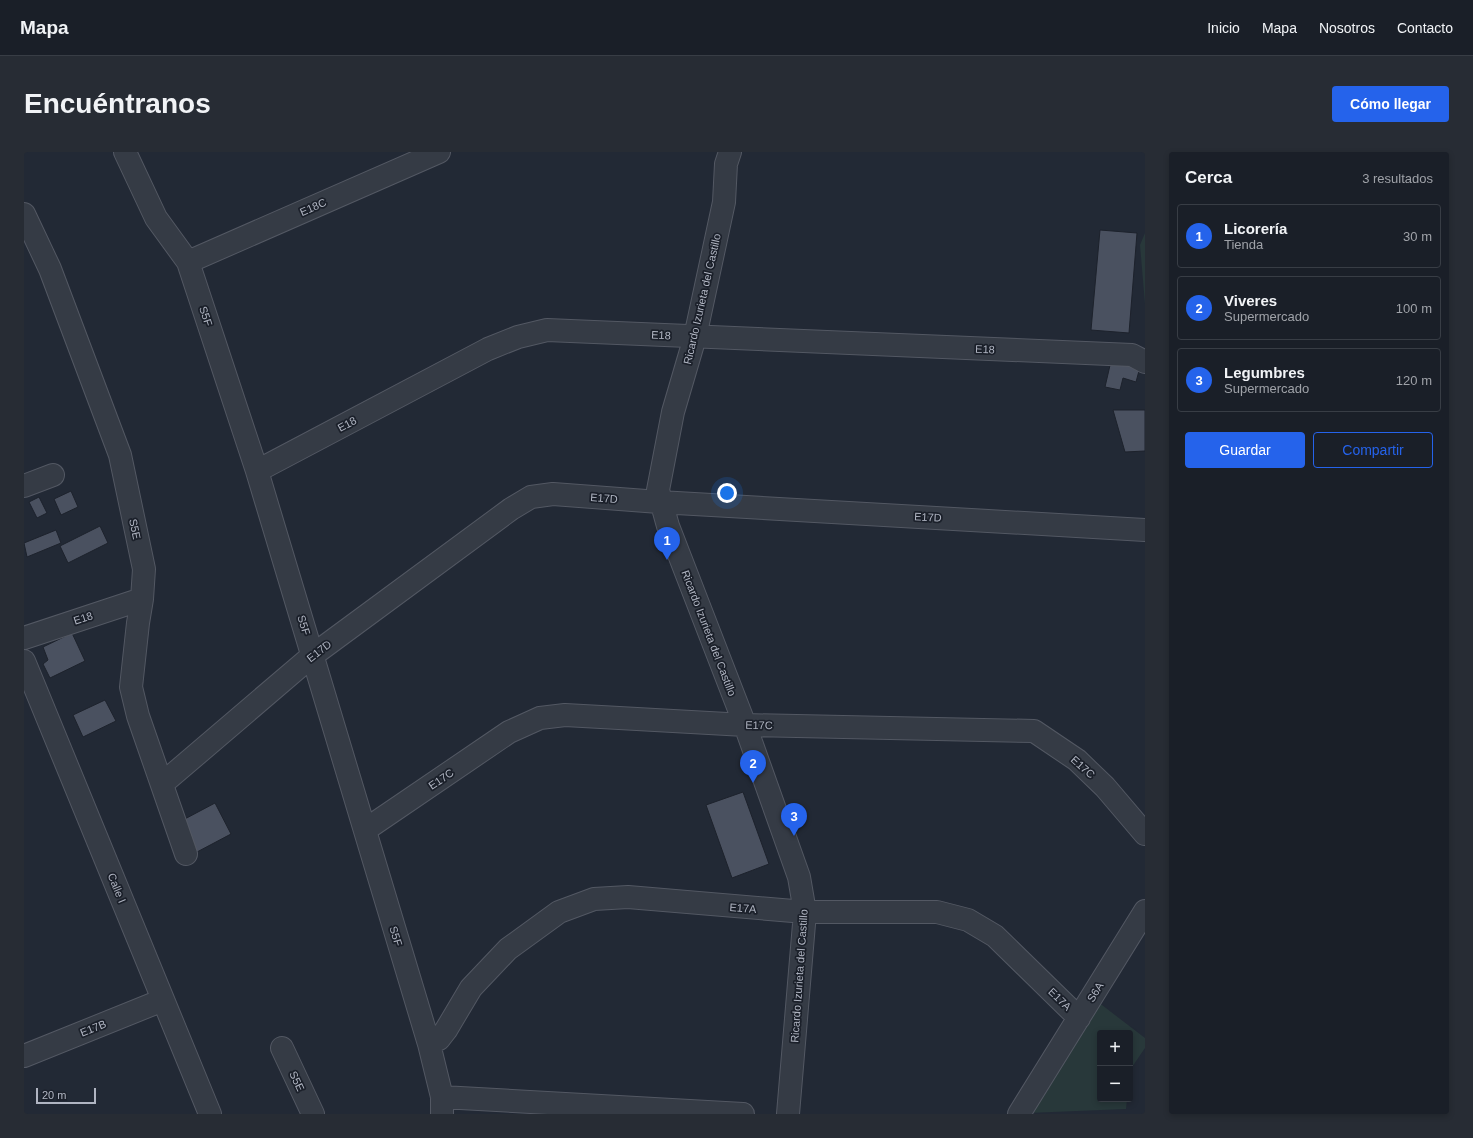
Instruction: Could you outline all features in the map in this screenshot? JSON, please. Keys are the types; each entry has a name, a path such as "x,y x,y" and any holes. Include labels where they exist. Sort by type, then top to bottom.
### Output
{"street":[{"name":"S5F","path":"125,152 156,218 188,262 257,471 313,655 429,1044 442,1105"},
{"name":"E18C","path":"188,262 439,152"},
{"name":"Ricardo Izurieta del Castillo","path":"729,155 724,202 695,337 673,412 659,478 658,490 660,502 745,725 799,877 805,912 788,1114"},
{"name":"S5E","path":"24,214 50,269 120,455 144,569 142,599 131,687 138,716 186,854"},
{"name":"E18","path":"257,471 488,349 518,337 547,330 1132,355 1145,362"},
{"path":"24,486 53,475"},
{"name":"E17D","path":"162,784 313,655 511,509 531,497 552,494 660,502 1145,530"},
{"name":"E18","path":"24,638 142,599"},
{"name":"Calle I","path":"24,661 210,1114"},
{"name":"E17C","path":"365,830 509,732 540,718 565,715 745,725 1034,731 1077,760 1105,788 1145,834"},
{"name":"E17A","path":"429,1044 438,1039 446,1030 471,988 508,948 559,912 594,899 628,897 805,912 937,912 968,920 995,936 1079,1018"},
{"name":"S6A","path":"1019,1114 1145,911"},
{"name":"E17B","path":"24,1056 163,1000"},
{"name":"S5E","path":"282,1048 313,1114"},
{"path":"442,1105 743,1114"}],"shaded area":[{"path":"1145,233 1145,304 1140,245"},
{"path":"1098,1002 1145,1038 1145,1048 1133,1066 1133,1030 1097,1030 1097,1102 1127,1102 1126,1109 1028,1113"}],"building":[{"path":"1100,230 1137,233 1129,333 1091,330"},
{"path":"1111,361 1140,367 1136,382 1123,378 1120,390 1105,387"},
{"path":"1113,410 1145,410 1145,451 1125,452"},
{"path":"71,491 78,507 61,515 54,499"},
{"path":"39,497 47,513 37,518 29,502"},
{"path":"100,526 108,543 68,563 60,546"},
{"path":"56,530 61,543 27,557 24,543"},
{"path":"72,633 85,661 50,678 43,664 48,660 43,647"},
{"path":"105,700 116,721 83,737 73,715"},
{"path":"743,792 769,864 732,878 706,805"},
{"path":"215,803 231,834 197,852 181,821"}],"place":[{"name":"Licorería","path":"667,560"},
{"name":"Viveres","path":"753,783"},
{"name":"Legumbres","path":"794,836"}]}
